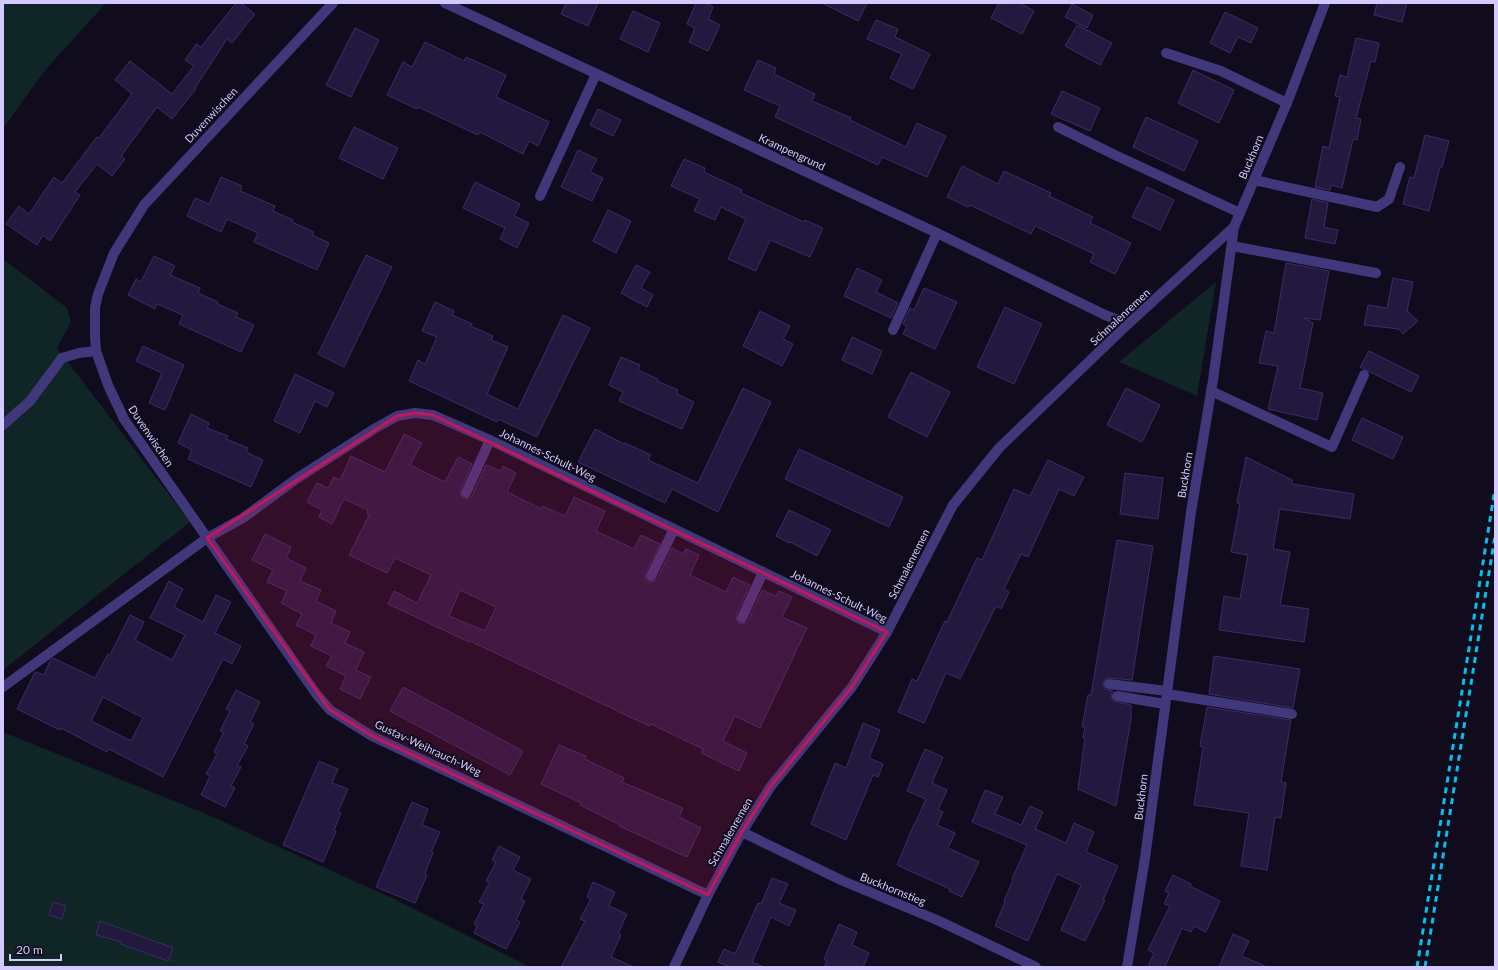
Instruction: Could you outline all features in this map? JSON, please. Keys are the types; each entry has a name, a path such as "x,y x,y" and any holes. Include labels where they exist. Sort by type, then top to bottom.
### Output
{"street":[{"name":"Duvenwischen","path":"207,538 124,419 108,385 96,351 94,322 98,294 114,253 144,205 333,3"},
{"name":"Krampengrund","path":"445,3 937,233 1105,315 1128,324"},
{"name":"Buckhorn","path":"1127,967 1145,858 1191,512 1211,391 1234,227 1287,103 1325,3"},
{"path":"1166,53 1221,71 1287,103"},
{"path":"540,196 596,74"},
{"path":"1058,126 1124,159 1240,213"},
{"path":"1254,180 1377,207 1389,199 1400,167"},
{"name":"Schmalenremen","path":"674,967 708,895 742,832 771,786 852,688 887,632 953,505 999,448 1128,324 1234,227"},
{"path":"893,330 937,233"},
{"path":"1232,246 1376,273"},
{"path":"3,425 30,401 62,358 79,353 96,351"},
{"path":"1211,391 1332,447 1364,375"},
{"name":"Johannes-Schult-Weg","path":"207,538 243,518 296,479 397,416 414,412 432,414 490,440 887,632"},
{"path":"466,493 490,440"},
{"path":"652,576 674,529"},
{"path":"3,687 207,538"},
{"name":"Gustav-Weihrauch-Weg","path":"207,538 309,683 330,710 372,736 708,895"},
{"path":"742,618 763,572"},
{"path":"1109,684 1166,696 1292,714"},
{"path":"1117,696 1166,696"},
{"name":"Buckhornstieg","path":"742,832 833,875 843,882 937,920 1036,967"}],"highlighted area":[{"path":"415,413 433,415 887,632 852,687 771,786 742,832 708,895 372,736 330,710 207,538 397,416"}],"green space":[{"path":"3,3 106,3 47,68 3,128"},
{"path":"3,259 67,308 71,322 57,348 190,522 3,670"},
{"path":"1216,282 1197,396 1119,362"},
{"path":"3,732 204,813 394,899 530,967 3,967"}],"building":[{"path":"236,3 241,3 255,14 232,43 227,39 195,88 196,89 172,119 157,107 121,156 125,159 112,176 97,164 75,192 80,195 50,241 43,235 37,245 6,224 19,206 29,214 54,177 62,183 97,137 99,138 132,94 115,80 130,61 172,94 194,66 185,60 196,44 201,47"},
{"path":"566,3 598,3 588,26 561,14"},
{"path":"696,3 706,3 713,7 708,19 720,25 708,51 689,42 695,28 687,24"},
{"path":"822,3 867,3 858,21"},
{"path":"999,3 1020,3 1034,11 1022,34 991,18"},
{"path":"1377,3 1407,3 1402,22 1374,15"},
{"path":"1072,4 1093,15 1087,28 1065,17"},
{"path":"633,11 660,23 648,52 620,39"},
{"path":"1225,12 1258,28 1251,43 1238,37 1230,53 1210,43"},
{"path":"876,20 898,29 895,37 930,54 913,89 890,78 902,54 867,39"},
{"path":"1077,25 1112,43 1100,65 1065,46"},
{"path":"355,28 379,40 351,97 326,85"},
{"path":"1356,38 1379,43 1375,62 1371,61 1356,118 1361,119 1357,140 1353,139 1342,188 1331,185 1330,190 1315,187 1323,146 1329,148 1340,97 1335,96 1340,75 1347,77"},
{"path":"425,42 464,61 466,57 506,75 496,97 549,122 538,146 529,141 523,154 480,132 478,135 418,107 417,109 387,95 403,62 412,67"},
{"path":"758,60 776,68 774,74 815,94 812,101 851,118 850,120 906,147 917,123 946,136 927,177 882,157 878,165 775,117 780,106 744,90"},
{"path":"1193,70 1234,90 1219,123 1178,103"},
{"path":"1062,91 1100,108 1090,131 1051,114"},
{"path":"598,109 621,120 613,136 590,125"},
{"path":"1146,117 1198,141 1184,171 1133,147"},
{"path":"354,127 398,148 383,179 339,158"},
{"path":"1425,135 1449,141 1442,167 1440,167 1429,211 1403,204 1410,177 1414,178"},
{"path":"578,150 597,159 590,172 603,178 592,201 561,187"},
{"path":"684,159 705,168 704,172 742,190 741,193 804,222 805,220 823,228 810,257 770,240 756,271 728,259 746,219 721,207 715,220 694,211 700,199 671,186"},
{"path":"962,166 998,184 1004,171 1051,193 1049,196 1093,217 1090,223 1131,243 1115,274 1090,262 1094,254 1035,226 1031,234 970,205 968,207 947,197"},
{"path":"221,177 242,186 240,191 275,206 273,211 314,232 312,235 329,243 317,270 254,242 258,233 227,219 221,232 187,216 195,198 209,204"},
{"path":"475,182 520,204 514,216 529,223 517,248 500,239 505,228 463,208"},
{"path":"1147,187 1174,200 1160,230 1132,217"},
{"path":"1312,199 1328,203 1324,227 1338,230 1335,244 1305,238"},
{"path":"608,210 631,221 616,253 593,241"},
{"path":"366,255 392,267 344,367 318,354"},
{"path":"154,256 175,266 170,275 200,288 198,293 218,302 217,304 238,313 236,317 254,325 241,352 179,324 183,315 157,304 155,309 128,295 136,279 141,282"},
{"path":"1286,263 1329,271 1320,320 1304,318 1313,323 1300,388 1323,393 1317,420 1268,409 1278,366 1259,363 1266,331 1274,333"},
{"path":"636,265 650,272 641,288 653,295 647,307 621,293"},
{"path":"857,268 882,280 876,292 898,303 891,318 844,296"},
{"path":"1393,278 1413,282 1407,311 1418,321 1403,334 1399,329 1364,325 1368,305 1387,308"},
{"path":"924,288 957,302 935,349 903,334 907,326 903,324 910,308 914,310"},
{"path":"435,302 454,311 452,315 493,336 491,340 508,347 487,394 518,409 563,315 590,328 537,437 498,419 497,422 409,381 418,360 425,364 437,337 422,331"},
{"path":"1005,307 1042,324 1014,384 977,367"},
{"path":"760,311 790,326 783,339 793,344 782,366 743,346"},
{"path":"852,337 882,351 872,374 842,360"},
{"path":"143,346 184,365 165,410 149,403 162,373 136,361"},
{"path":"1369,351 1419,376 1411,392 1360,367"},
{"path":"621,357 640,365 638,370 658,379 657,381 678,390 677,394 694,402 682,429 619,401 623,392 609,385"},
{"path":"911,372 950,392 927,437 888,417"},
{"path":"295,374 334,393 327,407 315,401 300,433 274,421"},
{"path":"743,388 771,402 718,512 672,489 665,503 578,462 595,429 624,444 625,443 651,455 648,460 698,483"},
{"path":"1126,388 1160,405 1142,442 1107,425"},
{"path":"191,414 209,423 207,428 228,436 226,439 248,448 246,452 263,460 251,487 188,459 192,450 178,443"},
{"path":"1362,418 1403,437 1393,459 1352,440"},
{"path":"404,434 422,443 410,465 445,482 458,457 472,464 460,491 461,496 464,499 472,496 486,465 501,471 503,466 516,473 507,492 542,509 543,506 565,516 574,497 605,511 596,531 634,549 641,535 660,544 645,574 645,579 649,582 657,579 672,548 683,554 686,549 699,555 690,575 726,592 733,577 750,585 736,616 737,621 740,624 748,621 762,590 776,596 779,591 792,597 782,617 807,628 760,728 735,716 723,741 747,753 739,771 701,753 703,749 651,724 649,726 470,641 469,642 388,604 394,591 417,603 431,575 395,558 387,573 349,555 369,515 367,514 368,510 344,499 332,524 319,517 322,510 307,502 317,483 328,488 334,477 340,480 351,456 385,472","holes":["460,590 496,607 485,631 449,616"]},
{"path":"799,449 903,497 889,527 785,479"},
{"path":"1246,457 1292,480 1292,484 1354,494 1350,519 1280,509 1273,549 1290,552 1280,605 1309,609 1304,642 1219,630 1224,596 1240,599 1248,555 1231,552 1240,504 1237,503"},
{"path":"1048,460 1084,477 1074,496 1059,489 1028,557 1021,554 1004,589 1009,592 1001,609 996,606 960,679 946,673 924,723 898,712 912,679 917,681 977,558 982,560 1014,489 1030,496"},
{"path":"1125,473 1163,478 1158,519 1120,514"},
{"path":"789,510 831,530 817,556 776,536"},
{"path":"265,534 291,547 286,558 306,568 300,581 321,590 316,601 336,611 331,623 350,632 345,643 364,652 356,670 371,677 360,699 340,689 346,676 326,666 332,656 311,646 316,635 296,625 302,614 281,603 287,591 267,582 273,570 252,560"},
{"path":"1117,540 1153,546 1132,680 1106,678 1103,683 1105,689 1113,691 1111,695 1113,701 1131,705 1131,719 1116,806 1078,789 1085,738 1083,738 1085,727 1082,727 1088,695 1091,695"},
{"path":"169,581 183,589 174,607 203,622 216,595 231,602 215,633 241,646 232,664 223,659 163,777 109,749 107,752 61,728 60,730 17,709 35,672 44,675 50,661 53,658 95,678 108,654 110,655 130,615 144,622 135,640 172,660 185,635 150,618","holes":["103,697 143,718 131,741 91,721"]},
{"path":"1214,656 1300,669 1293,708 1209,694"},
{"path":"403,687 523,751 510,775 390,711"},
{"path":"236,690 260,702 250,722 254,724 244,744 248,746 237,766 241,767 231,786 235,788 225,807 201,795 210,776 206,774 217,754 214,752 224,732 220,731 230,711 226,709"},
{"path":"1207,707 1291,720 1281,782 1286,783 1281,818 1275,817 1267,870 1241,866 1249,813 1194,805 1203,747 1200,746"},
{"path":"863,723 880,730 869,758 883,764 878,777 873,775 846,840 811,824 835,763 846,768"},
{"path":"559,745 586,756 585,759 624,778 622,782 683,808 679,817 701,828 687,857 619,826 620,825 580,805 581,803 541,784"},
{"path":"925,749 943,757 932,783 947,790 938,810 943,812 937,825 955,833 948,848 979,862 962,897 949,891 950,889 897,865 926,799 907,791"},
{"path":"319,761 338,769 332,783 348,789 338,812 341,813 334,830 336,831 323,862 283,845"},
{"path":"985,790 1003,797 995,814 1021,825 1030,806 1043,812 1035,829 1066,843 1074,823 1094,832 1086,852 1118,866 1103,900 1105,900 1085,941 1061,930 1081,885 1057,874 1028,941 995,926 1013,880 1012,879 1027,845 972,822"},
{"path":"412,802 428,809 422,825 440,832 431,852 433,852 425,874 427,875 415,903 376,887"},
{"path":"499,846 520,857 513,870 531,879 521,899 525,901 516,920 520,922 506,949 474,933 477,926 474,924 484,904 479,902 490,882 486,881 496,862 492,860"},
{"path":"1173,875 1191,884 1190,886 1220,901 1206,932 1194,926 1191,932 1182,928 1165,967 1148,967 1154,953 1148,950 1170,906 1164,904 1169,893 1165,891"},
{"path":"772,878 788,884 779,903 796,910 789,926 771,917 752,962 764,967 730,967 718,962 724,949 735,954 758,903 761,904"},
{"path":"593,882 615,892 609,906 627,914 618,934 621,935 611,957 634,967 561,967 585,921 580,919 591,899 587,897"},
{"path":"53,902 66,906 62,919 49,915"},
{"path":"100,921 173,948 168,961 121,944 122,942 96,935"},
{"path":"839,924 857,932 852,945 869,953 863,967 824,967 827,961 824,959"},
{"path":"1233,934 1249,941 1242,956 1267,967 1219,967"}],"railway":[{"path":"1417,967 1495,489"},
{"path":"1425,967 1495,536"}]}
